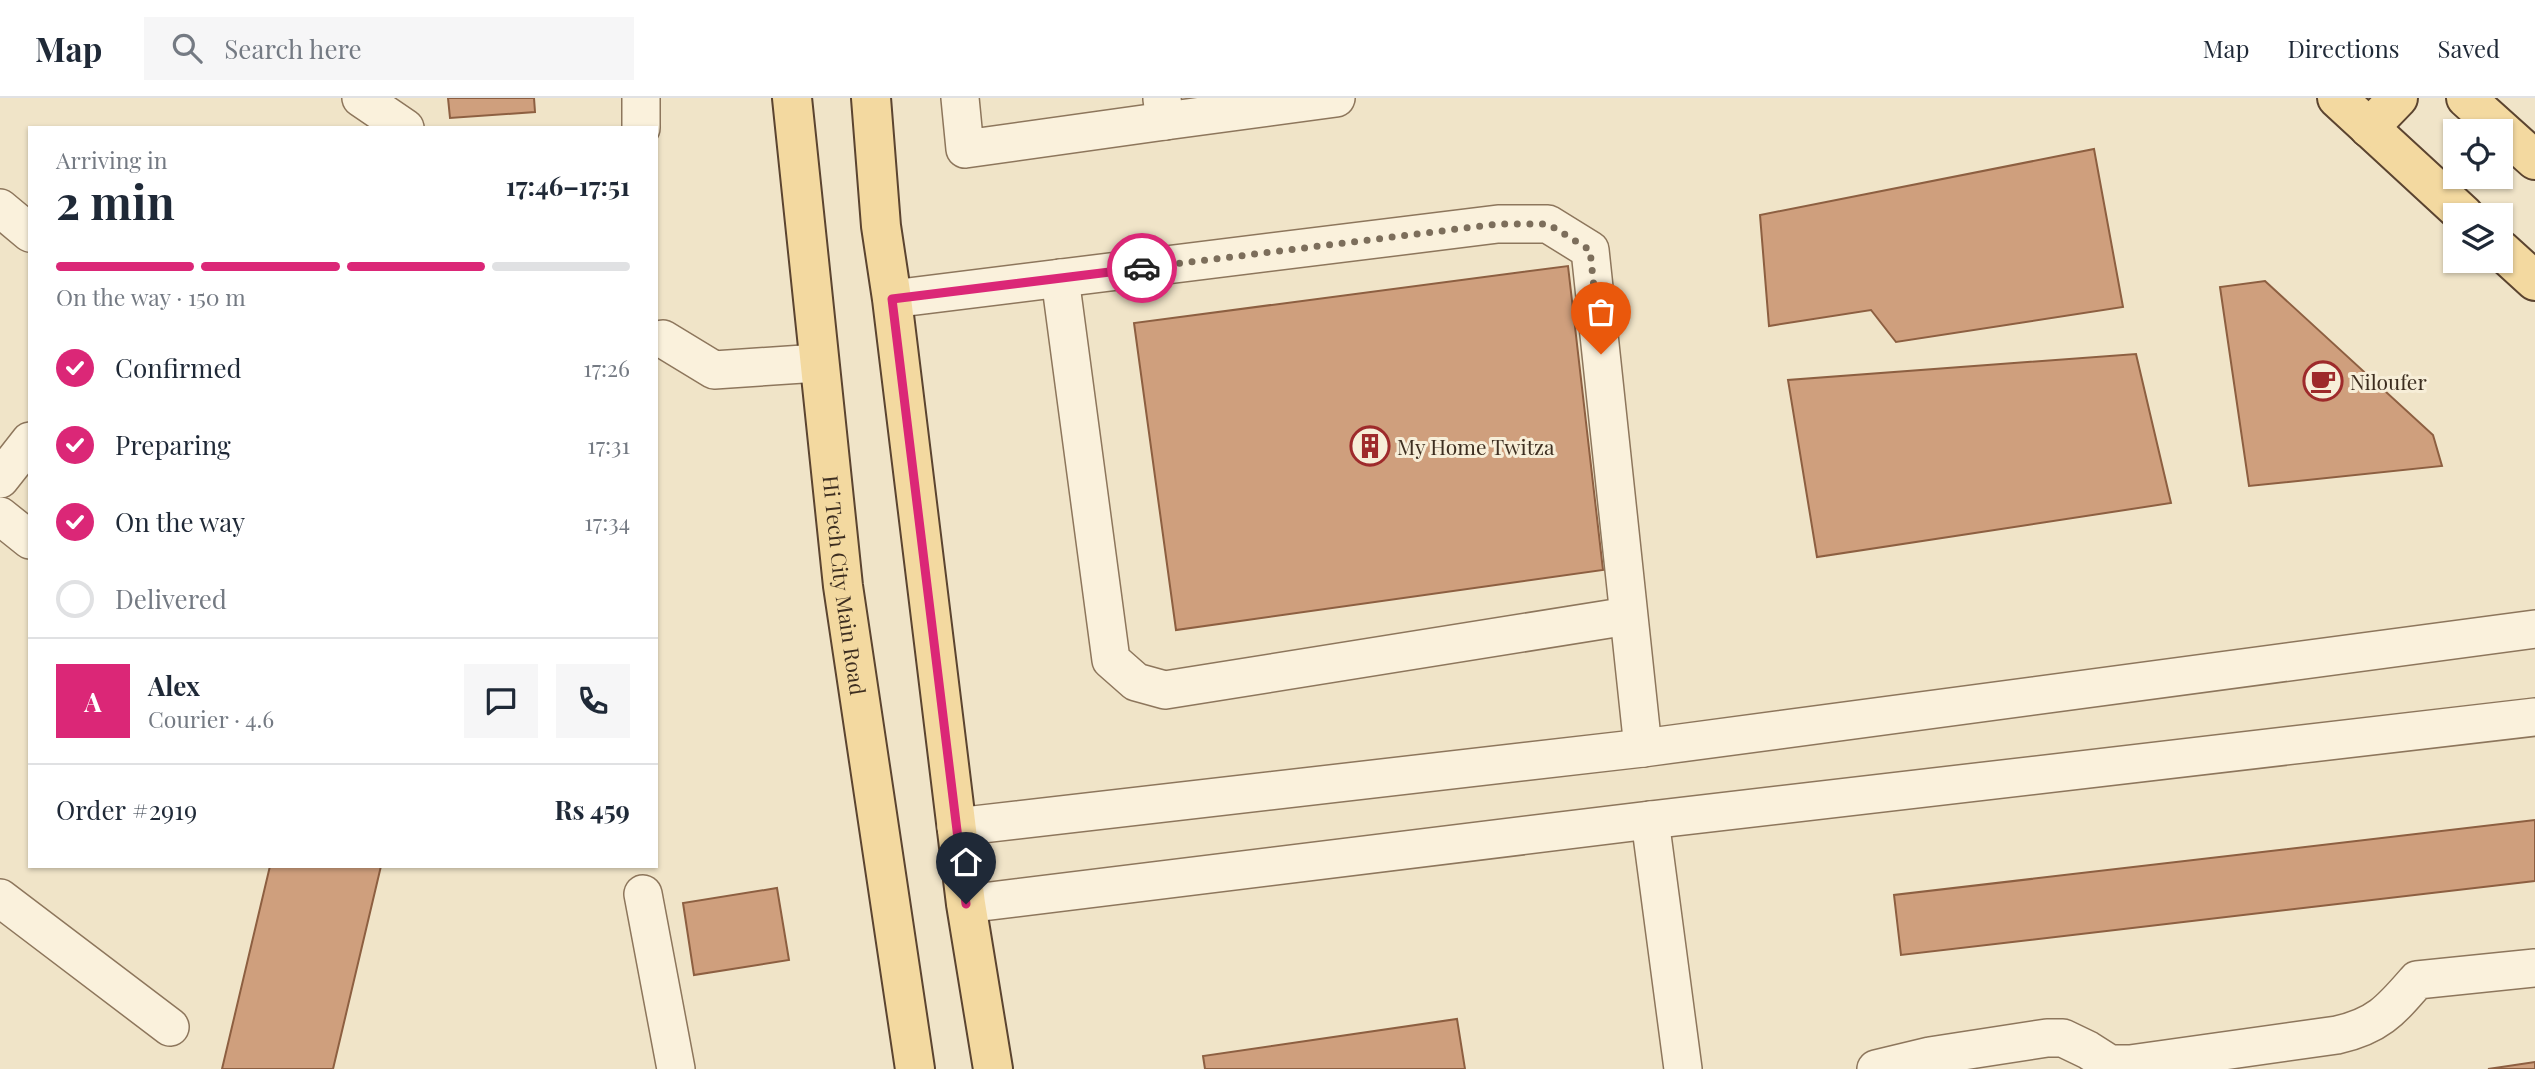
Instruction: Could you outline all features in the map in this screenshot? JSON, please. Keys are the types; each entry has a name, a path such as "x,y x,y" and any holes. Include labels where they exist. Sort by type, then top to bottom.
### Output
{"main road":[{"name":"Hi Tech City Main Road","path":"792,98 843,586 915,1069"},
{"path":"871,98 881,226 956,827 993,1069"},
{"path":"2337,98 2450,203"},
{"path":"2369,128 2398,98"},
{"path":"2466,98 2535,160"},
{"path":"2513,261 2535,281"}],"street":[{"path":"361,98 402,126"},
{"path":"641,126 642,98"},
{"path":"960,98 965,149 1163,110 1336,98"},
{"path":"0,208 28,231"},
{"path":"892,299 1498,224 1548,224 1580,243 1590,250 1643,748"},
{"path":"1060,278 1111,660 1136,682 1165,691 1628,616"},
{"path":"663,339 714,370 818,363"},
{"path":"0,479 28,444"},
{"path":"0,516 28,538"},
{"path":"956,827 1643,748 2535,629"},
{"path":"966,904 1650,820 2535,717"},
{"path":"1650,820 1683,1069"},
{"path":"643,894 676,1069"},
{"path":"0,898 170,1027"},
{"path":"1876,1069 1930,1056 2047,1038 2063,1038 2110,1064 2130,1064 2337,1035 2363,1029 2393,1007 2417,980 2535,968"}],"building":[{"path":"448,98 534,98 535,112 450,118"},
{"path":"2094,149 2123,307 1896,342 1871,310 1769,326 1760,215"},
{"name":"My Home Twitza","path":"1568,266 1603,570 1176,630 1134,323"},
{"path":"2265,281 2433,435 2442,466 2249,486 2220,287"},
{"path":"2136,354 2171,503 1817,557 1788,380"},
{"path":"2535,820 2535,881 1901,955 1894,895"},
{"path":"270,868 381,868 333,1069 222,1069"},
{"path":"777,888 789,960 694,975 683,903"},
{"path":"1457,1019 1465,1069 1205,1069 1203,1056"},
{"path":"2535,1062 2535,1069 2488,1069"}],"way so far":[{"path":"1142,268 1498,224 1548,224 1590,250 1601,354"}],"place":[{"name":"Niloufer","path":"2323,381"},
{"name":"My Home Twitza","path":"1370,446"}],"route":[{"path":"966,904 892,299 1142,268"}]}
